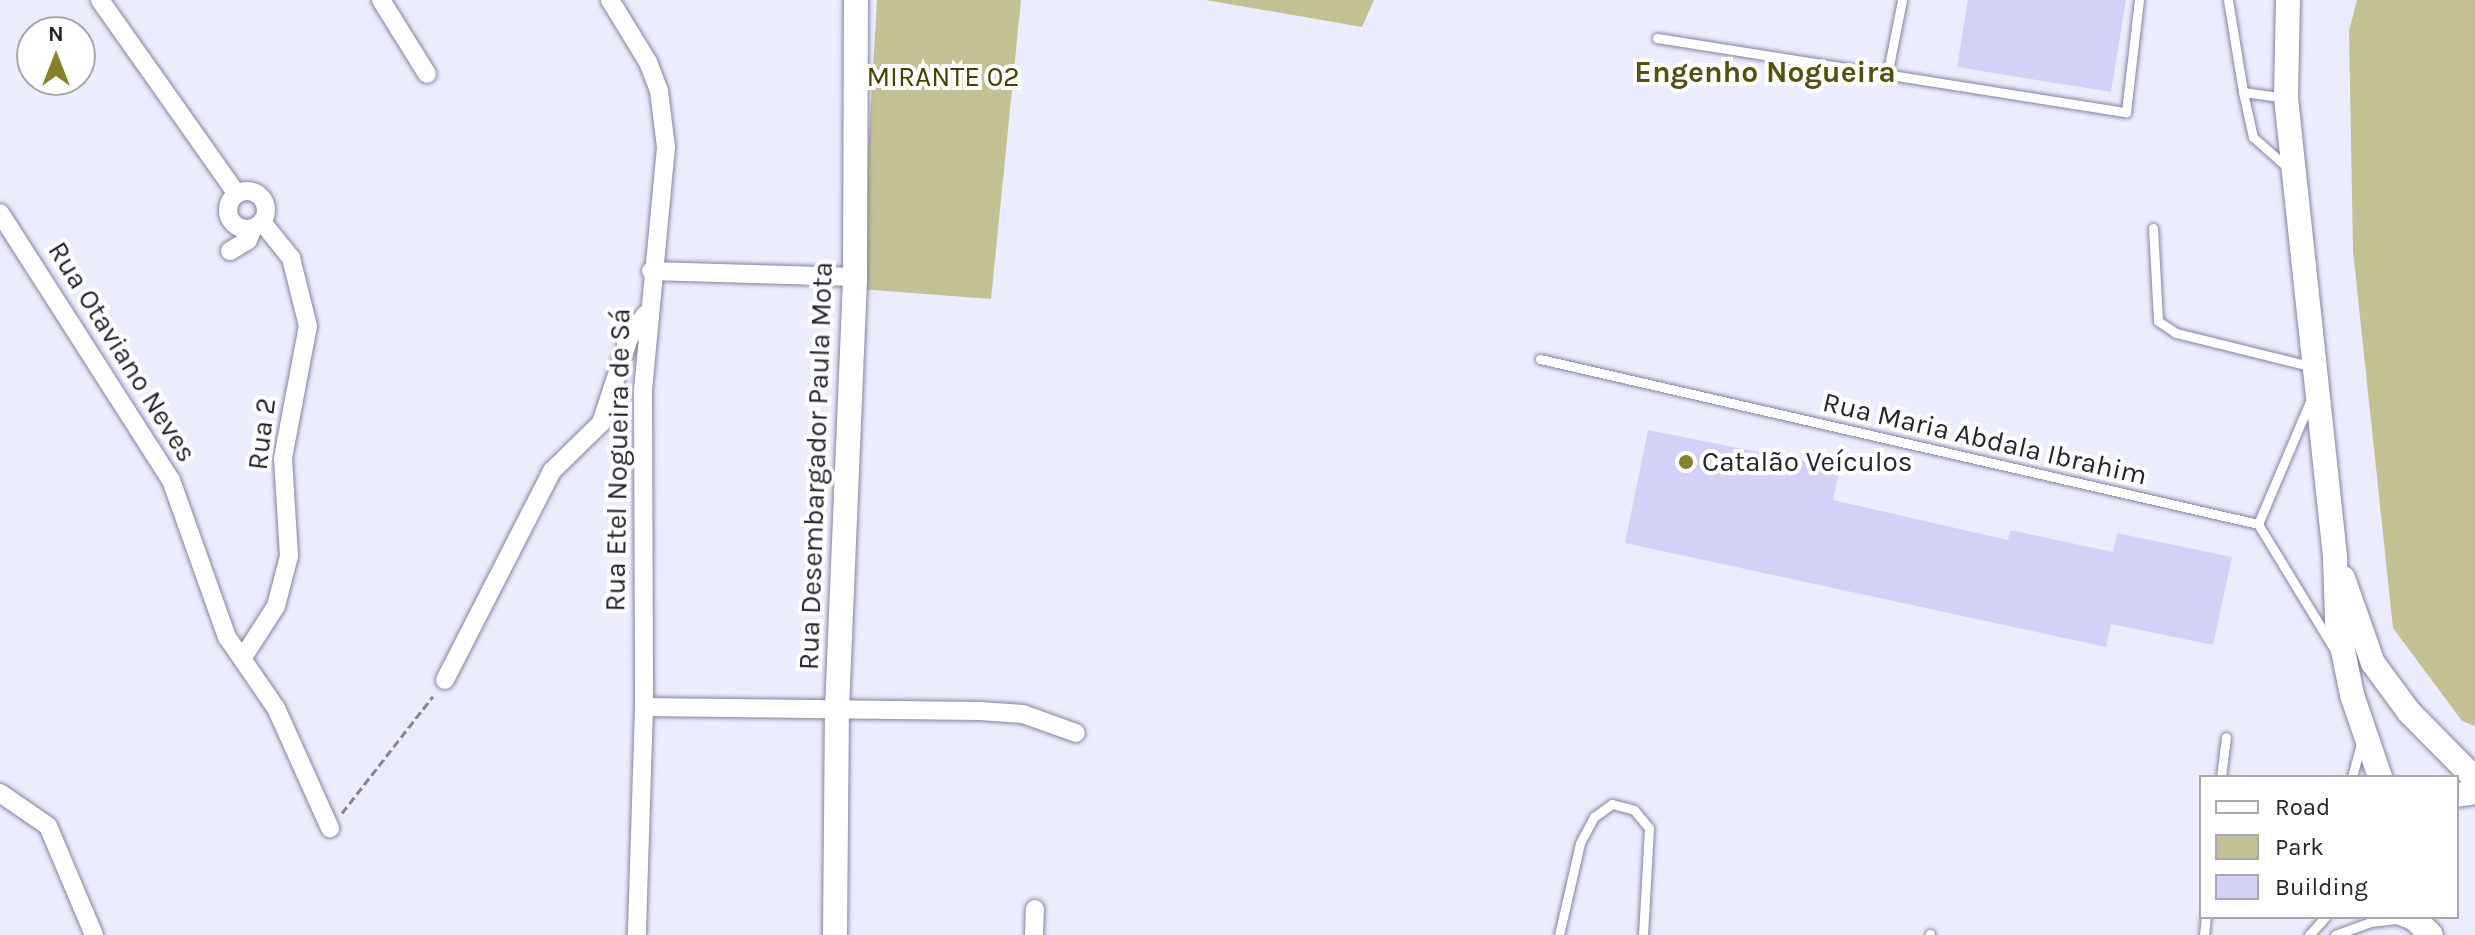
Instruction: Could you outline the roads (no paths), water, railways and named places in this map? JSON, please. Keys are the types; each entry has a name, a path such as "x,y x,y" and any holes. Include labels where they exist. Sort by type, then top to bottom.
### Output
{"street":[{"path":"100,0 237,194"},
{"path":"381,0 427,74"},
{"name":"Rua Etel Nogueira de Sá","path":"610,0 648,62 664,118 666,147 646,314 644,707 637,935"},
{"name":"Rua Desembargador Paula Mota","path":"835,935 837,709 855,277 856,0"},
{"path":"2288,0 2286,98 2335,557 2337,621 2345,667 2363,732 2379,775"},
{"path":"230,251 248,240 258,225 267,211 264,200 254,192 237,194 229,204 231,221 258,225"},
{"name":"Rua Otaviano Neves","path":"0,213 171,480 227,637 244,656 276,708 330,828"},
{"name":"Rua 2","path":"244,656 276,606 289,556 283,458 308,326 291,258 258,225"},
{"path":"651,271 855,277"},
{"path":"445,680 552,471 601,423 629,338 646,314"},
{"path":"2335,557 2373,663 2409,712 2475,779"},
{"path":"644,707 1023,714 1076,733"},
{"path":"0,793 48,826 94,935"},
{"path":"1034,935 1035,909"}],"lane":[{"path":"1888,71 1902,0"},
{"path":"1657,38 1888,71 2126,112 2139,0"},
{"path":"2228,0 2253,137 2293,172"},
{"path":"2243,92 2286,98"},
{"path":"2153,228 2158,321 2176,333 2314,378 2258,524 2345,667"},
{"name":"Rua Maria Abdala Ibrahim","path":"1540,359 2258,524"},
{"path":"2352,775 2363,732"},
{"path":"2221,775 2226,737"},
{"path":"1559,935 1580,843 1594,817 1612,804 1634,810 1649,828 1643,935"},
{"path":"2307,935 2323,919"},
{"path":"2363,919 2371,922"},
{"path":"2335,935 2371,922 2396,919 2423,927"}],"place":[{"name":"Catalão Veículos","path":"1686,462"}],"district":[{"name":"Engenho Nogueira","path":"1765,72"}],"park label":[{"name":"MIRANTE 02","path":"943,77"}]}
